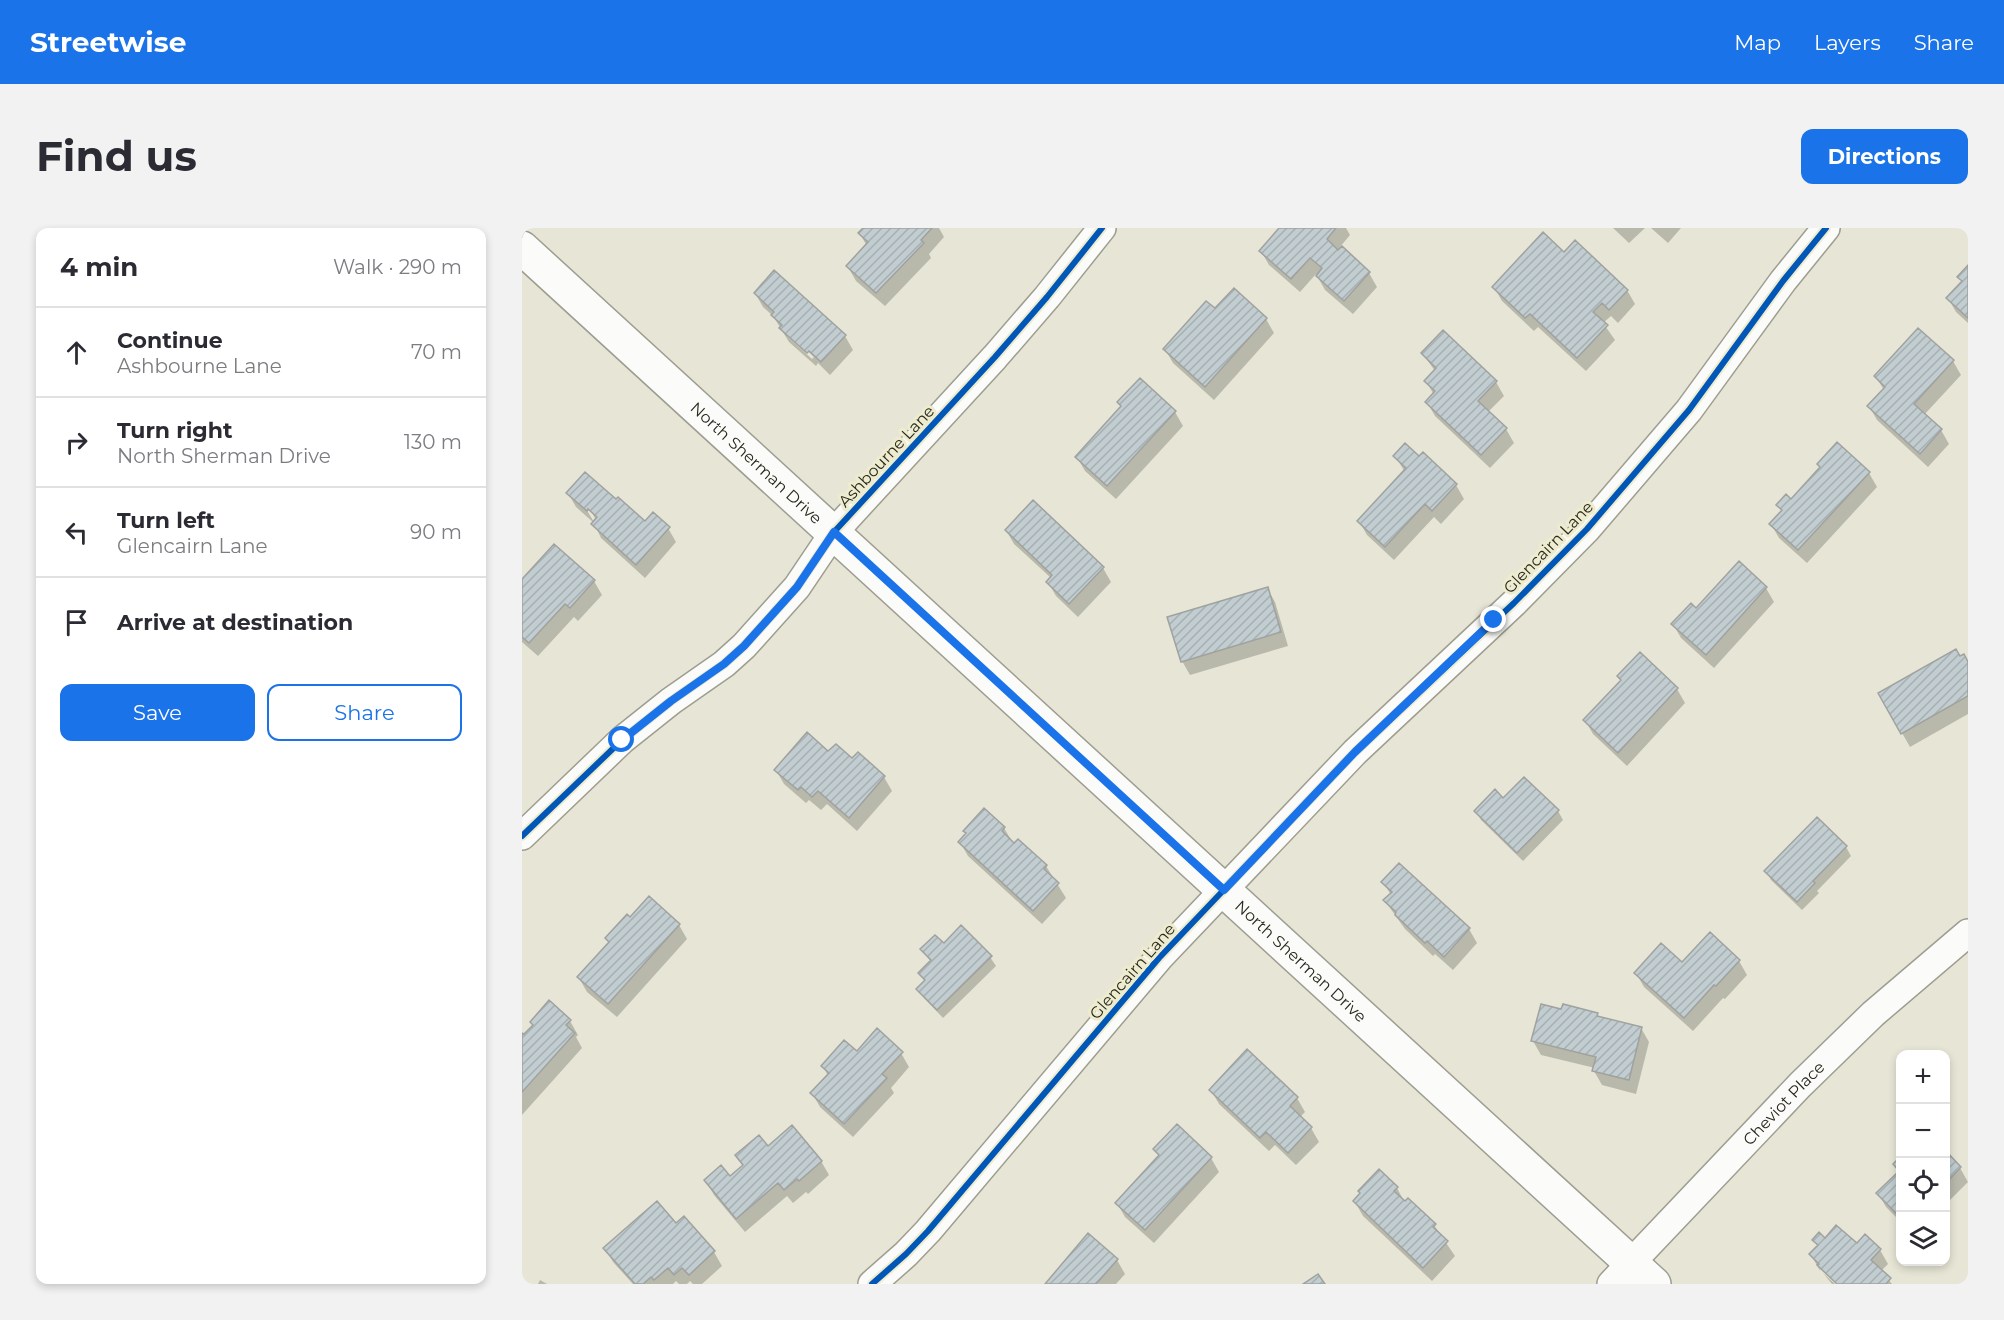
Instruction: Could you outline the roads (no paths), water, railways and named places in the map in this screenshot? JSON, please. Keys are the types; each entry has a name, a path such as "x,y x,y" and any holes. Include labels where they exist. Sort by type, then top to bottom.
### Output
{"main road":[{"name":"North Sherman Drive","path":"522,248 1224,890 1632,1277"}],"street":[{"name":"Ashbourne Lane","path":"522,836 622,740 671,701 724,664 744,646 797,587 834,532 995,357 1102,228"},
{"name":"Glencairn Lane","path":"872,1284 928,1231 1159,958 1355,752 1514,603 1587,529 1684,417 1783,281 1826,228"},
{"name":"Cheviot Place","path":"1632,1277 1800,1085 1873,1014 1968,933"}]}
